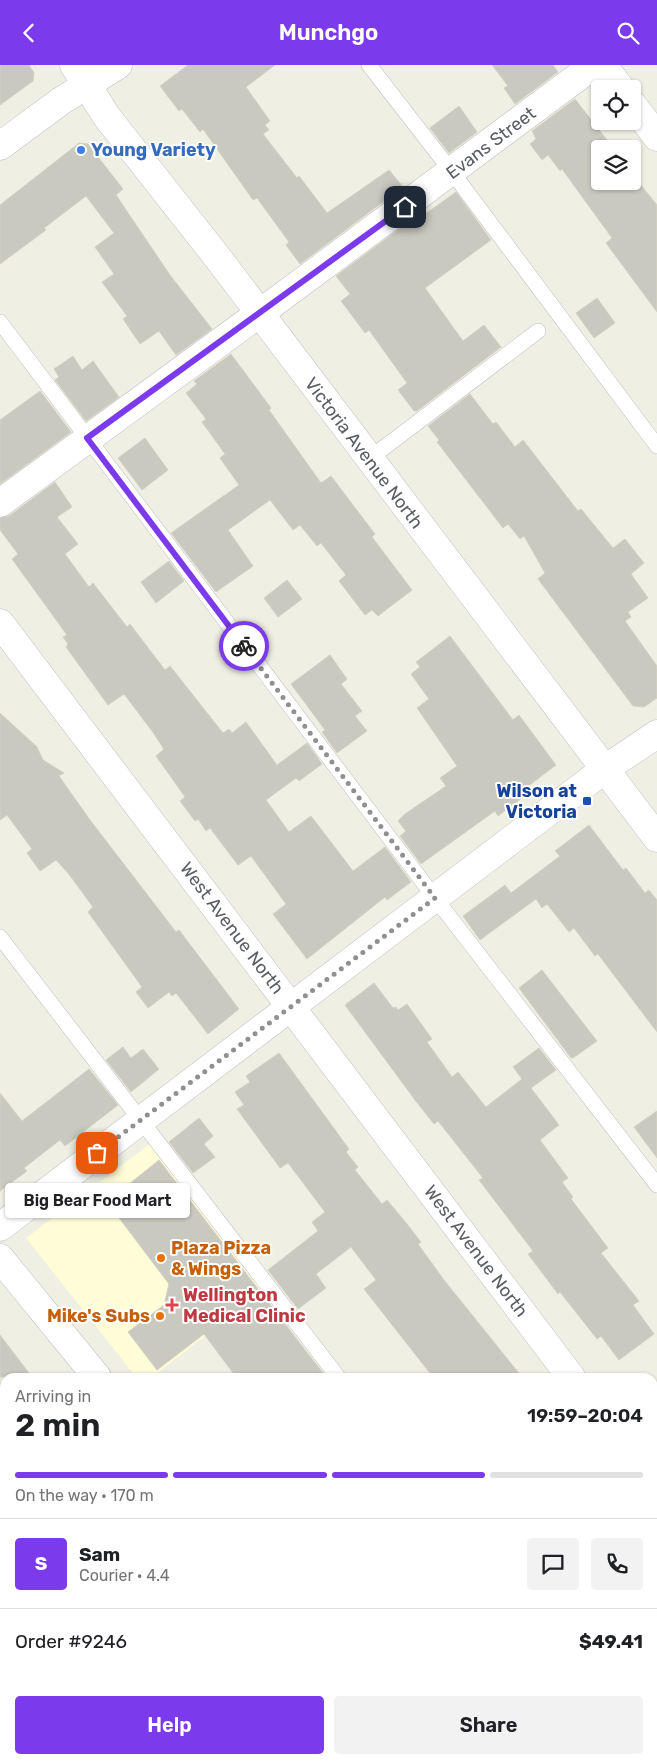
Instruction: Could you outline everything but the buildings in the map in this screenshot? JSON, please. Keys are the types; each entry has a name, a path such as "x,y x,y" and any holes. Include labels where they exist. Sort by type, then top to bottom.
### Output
{"main road":[{"path":"0,146 61,101 81,75 118,65"},
{"name":"Evans Street","path":"0,503 452,172 594,65"},
{"path":"603,65 614,80"},
{"name":"Victoria Avenue North","path":"81,75 107,117 657,837"},
{"path":"641,116 657,137"},
{"name":"West Avenue North","path":"0,623 568,1373"},
{"path":"0,1227 605,769 657,734"},
{"path":"0,1258 94,1373"}],"lane":[{"path":"369,65 452,172 657,446"},
{"path":"0,322 435,898 657,1185"},
{"path":"369,459 538,331"},
{"path":"0,937 335,1373"}],"shaded area":[{"path":"151,1143 264,1290 157,1373 133,1373 26,1238"}],"way so far":[{"path":"97,1153 435,898 244,646"}],"place":[{"name":"Young Variety","path":"81,150"},
{"name":"Wilson at Victoria","path":"587,801"},
{"name":"Big Bear Food Mart","path":"97,1153"},
{"name":"Plaza Pizza & Wings","path":"161,1258"},
{"name":"Wellington Medical Clinic","path":"172,1305"},
{"name":"Mike's Subs","path":"160,1316"}],"route":[{"path":"244,646 87,438 405,207"}]}
